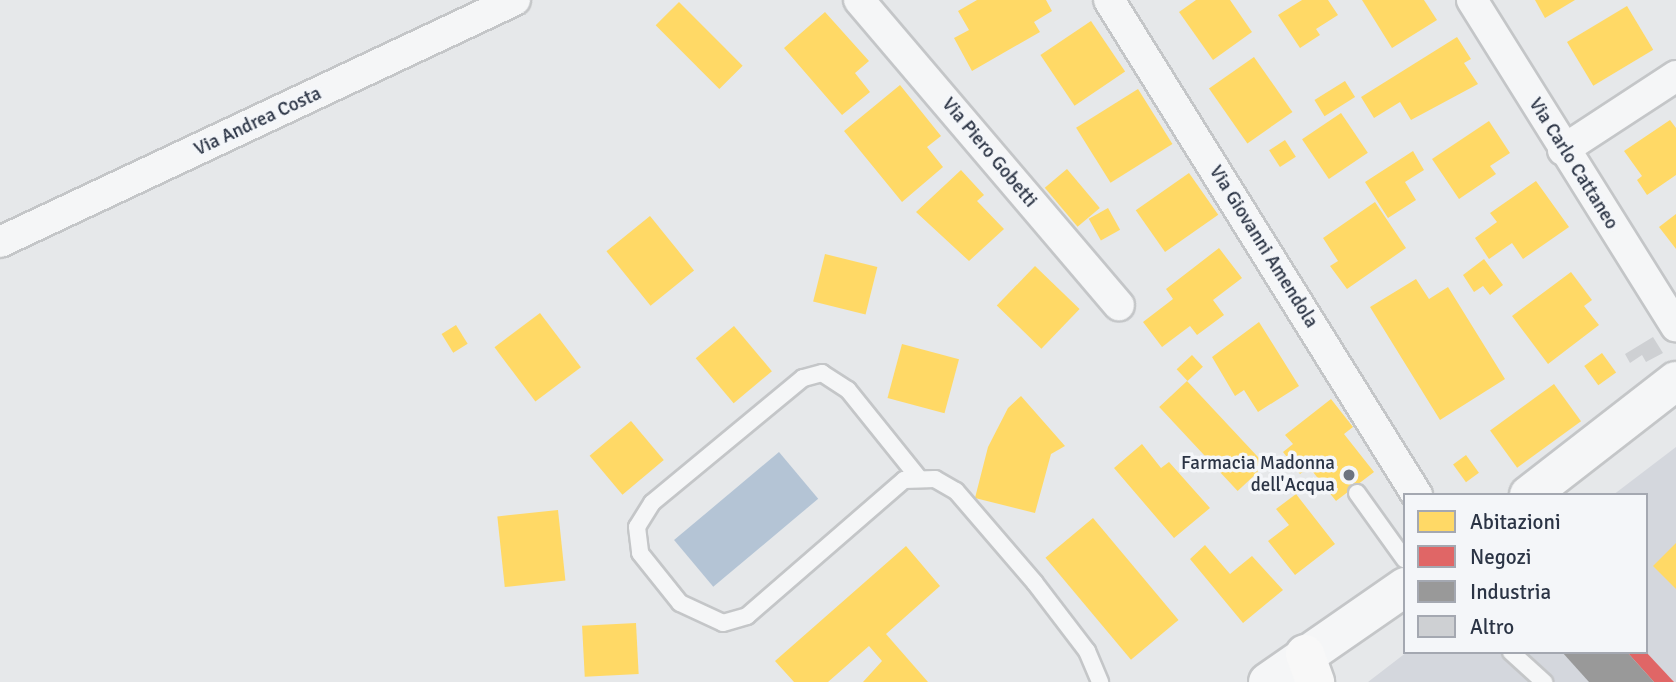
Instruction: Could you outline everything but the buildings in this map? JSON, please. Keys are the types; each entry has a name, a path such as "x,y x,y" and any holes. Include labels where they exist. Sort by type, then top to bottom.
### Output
{"street":[{"name":"Via Andrea Costa","path":"0,242 515,0"},
{"name":"Via Piero Gobetti","path":"859,0 1119,305"},
{"name":"Via Giovanni Amendola","path":"1109,0 1416,493"},
{"name":"Via Carlo Cattaneo","path":"1472,0 1563,150 1676,327"},
{"path":"1563,150 1676,76"},
{"path":"1532,493 1676,381"},
{"path":"1268,682 1310,668 1402,580"}],"lane":[{"path":"918,477 848,390 822,373 803,378 652,503 637,527 640,553 680,603 723,623 747,616 904,481 918,477 946,482 1087,651 1100,682"},
{"path":"1357,493 1402,580"},
{"path":"1513,654 1544,682"}],"shaded area":[{"path":"1676,447 1676,682 1368,682 1404,654 1648,654 1648,493 1616,493"}],"water":[{"path":"779,452 818,499 713,587 674,540"}],"place":[{"name":"Farmacia Madonna dell'Acqua","path":"1349,475"}]}
